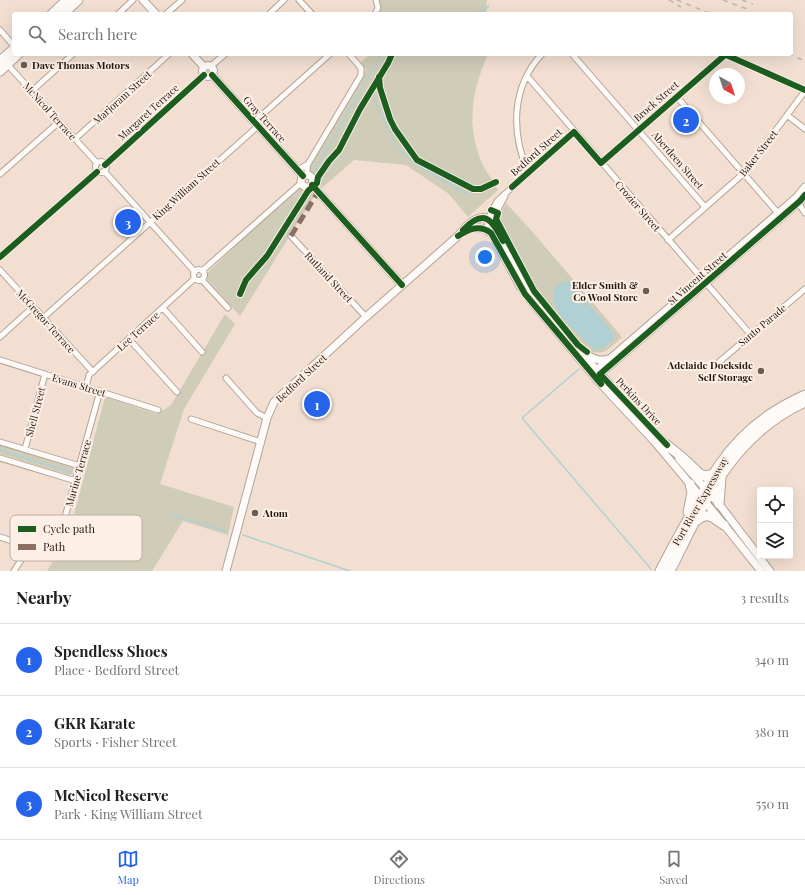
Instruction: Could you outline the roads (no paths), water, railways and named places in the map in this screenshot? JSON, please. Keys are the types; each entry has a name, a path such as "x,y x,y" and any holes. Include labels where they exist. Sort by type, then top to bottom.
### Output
{"highway":[{"path":"65,12 78,0"},
{"path":"54,12 64,1"},
{"path":"0,70 3,61 12,50"},
{"path":"3,61 14,56"},
{"name":"Port River Expressway","path":"660,571 674,544 717,475 725,457 749,430 769,414 805,395"},
{"name":"Port River Expressway","path":"717,475 739,451 771,421 805,402"},
{"path":"667,445 700,474 705,476 717,475 718,504"},
{"path":"674,544 690,508 692,493 690,484"},
{"name":"Port River Expressway","path":"670,571 695,522 705,495"},
{"path":"695,522 704,515 708,515 725,526"}],"street":[{"path":"120,12 133,0"},
{"path":"143,0 154,12"},
{"path":"168,12 182,0"},
{"path":"271,12 284,0"},
{"path":"299,0 310,12"},
{"path":"376,0 378,8 376,12"},
{"path":"0,30 12,45"},
{"path":"32,91 71,56"},
{"name":"Marjoram Street","path":"75,140 167,56"},
{"path":"194,56 207,66"},
{"path":"208,75 202,70 221,56"},
{"name":"King William Street","path":"43,318 256,124 328,56"},
{"path":"351,56 361,68 361,75 308,164 304,178 305,187 312,185 402,285"},
{"path":"528,172 519,146 516,126 518,101 527,76 540,56"},
{"name":"Aberdeen Street","path":"574,56 705,207"},
{"name":"Brock Street","path":"601,163 722,56"},
{"path":"728,56 805,90"},
{"name":"McNicol Terrace","path":"3,61 97,163"},
{"name":"Gray Terrace","path":"208,75 256,124 304,178 313,178 312,185"},
{"name":"Margaret Terrace","path":"105,165 208,75"},
{"name":"Crozier Street","path":"527,76 751,335"},
{"name":"Baker Street","path":"668,240 744,173 805,90"},
{"path":"677,97 778,213"},
{"path":"787,115 805,129"},
{"path":"0,174 59,122"},
{"name":"Bedford Street","path":"488,230 496,201 574,132"},
{"path":"97,172 95,166 97,163 103,162 106,168 104,172"},
{"path":"298,170 308,164"},
{"path":"0,258 97,172 104,172 195,272"},
{"path":"195,272 198,270 202,271 304,178"},
{"name":"St Vincent Street","path":"597,373 802,198 805,187"},
{"path":"802,198 799,204 805,213"},
{"name":"St Vincent Street","path":"704,281 778,213 802,198"},
{"path":"458,236 476,219 482,218 490,220"},
{"name":"Perkins Drive","path":"490,220 498,230 527,287 597,373 667,445 705,495 725,526 761,571"},
{"path":"458,236 469,229 480,228 488,230"},
{"name":"Perkins Drive","path":"488,230 495,238 525,294 597,373 690,484 718,504 770,571"},
{"name":"Rutland Street","path":"291,236 366,317"},
{"name":"Bedford Street","path":"226,571 271,408 278,398 366,317 458,236"},
{"name":"McGregor Terrace","path":"0,270 93,372"},
{"path":"202,271 204,275 202,280"},
{"path":"195,272 193,274 194,279 202,280 228,308"},
{"name":"Lee Terrace","path":"86,387 89,375 194,279"},
{"name":"Santo Parade","path":"719,362 805,289"},
{"path":"0,337 34,307"},
{"path":"163,308 202,352"},
{"path":"129,339 177,392"},
{"path":"581,352 598,360 603,361 614,359 616,363 608,377 608,383"},
{"name":"Evans Street","path":"0,360 158,410"},
{"name":"Shell Street","path":"25,449 45,374"},
{"path":"226,378 257,413 267,418"},
{"name":"Marine Terrace","path":"66,515 100,391"},
{"path":"191,419 261,442"},
{"path":"0,442 80,466"},
{"path":"0,458 76,481"},
{"path":"0,538 10,541"},
{"path":"14,571 20,561"}],"water":[{"path":"569,282 610,329 613,335 613,340 602,349 594,349 566,323 555,306 553,298 555,289 560,283"}],"waterway":[{"path":"480,12 489,6"},
{"path":"313,174 380,57"},
{"path":"374,99 398,149 416,164 467,194"},
{"path":"579,369 522,418 651,569"},
{"path":"0,450 71,472"},
{"path":"171,515 225,531"},
{"path":"243,535 350,571"}],"railway":[{"path":"669,0 681,7"},
{"path":"677,0 706,12"},
{"path":"723,0 750,10"},
{"path":"742,0 753,4"},
{"path":"793,56 805,61"}],"place":[{"name":"Dave Thomas Motors","path":"24,65"},
{"name":"GKR Karate","path":"686,120"},
{"name":"McNicol Reserve","path":"128,222"},
{"name":"Elder Smith & Co Wool Store","path":"646,291"},
{"name":"Adelaide Dockside Self Storage","path":"761,371"},
{"name":"Spendless Shoes","path":"317,404"},
{"name":"Atom","path":"255,513"}]}
